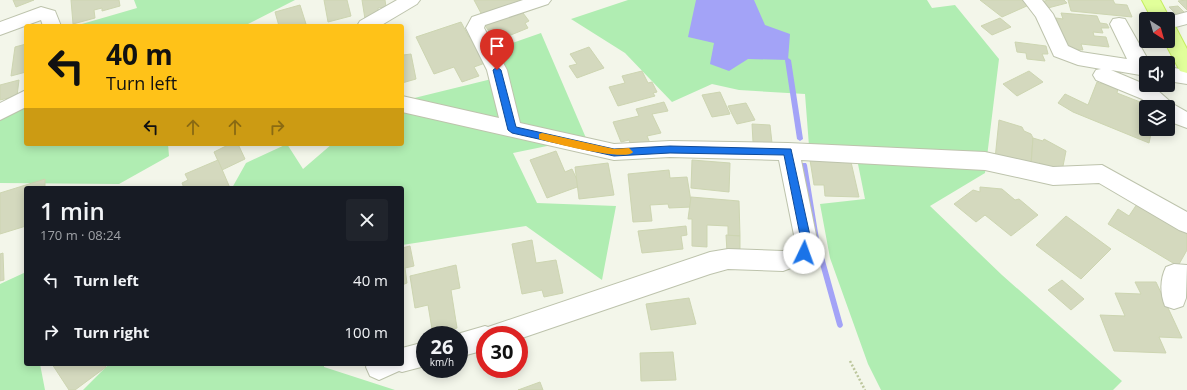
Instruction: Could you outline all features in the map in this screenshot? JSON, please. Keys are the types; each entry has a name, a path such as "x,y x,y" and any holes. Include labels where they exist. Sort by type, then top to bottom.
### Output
{"main road":[{"path":"1151,0 1157,12"},
{"path":"1175,44 1187,66"}],"street":[{"path":"369,24 411,0"},
{"path":"512,130 497,70 475,28 478,22 542,0"},
{"path":"1032,0 1044,14 1061,51 1078,58 1139,68"},
{"path":"0,29 41,13 49,15 51,24"},
{"path":"1175,21 1187,18"},
{"path":"1118,24 1139,60"},
{"path":"1103,75 1149,94 1156,100"},
{"path":"1175,75 1187,77"},
{"path":"0,112 24,99"},
{"path":"404,104 614,152 670,150 788,151 985,161 1052,176 1102,174 1187,223"},
{"path":"1175,116 1178,118 1187,120"},
{"path":"524,326 710,263 728,259 783,261 804,253 806,240 788,151"},
{"path":"1174,298 1174,275 1187,276"},
{"path":"404,360 416,357"}],"path":[{"path":"850,361 865,390"}],"green space":[{"path":"134,0 295,0 248,24 82,24 137,8"},
{"path":"628,0 927,0 932,8 955,5 999,59 985,173 930,206 1002,275 1122,381 1113,390 881,390 868,364 830,258 820,204 865,199 855,149 809,146 805,94 739,90 712,84 672,102 625,53 571,19"},
{"path":"541,33 586,138 513,153 537,203 616,206 602,280 526,226 404,245 404,186 233,186 246,163 283,146 288,146 303,169 330,146 404,146 404,101 508,75 495,49"},
{"path":"24,107 24,146 168,146 169,156 119,184 0,183 0,117"},
{"path":"24,273 24,366 40,366 45,390 0,390 0,284"},
{"path":"107,366 324,366 395,390 83,390"}],"water":[{"path":"696,0 754,0 765,25 790,34 788,60 748,59 729,71 710,64 714,43 688,37"}],"building":[{"path":"13,0 34,0 16,7"},
{"path":"71,0 119,0 120,6 102,11 102,8 94,10 95,18 73,24"},
{"path":"324,0 347,0 351,16 328,22"},
{"path":"362,0 385,0 386,7 378,8 379,16 365,19"},
{"path":"474,0 521,0 523,2 482,15"},
{"path":"980,0 1022,0 1029,5 1002,17"},
{"path":"1048,0 1064,0 1067,3 1048,8 1041,2"},
{"path":"1068,0 1113,0 1115,4 1127,5 1132,17 1071,11"},
{"path":"1187,0 1187,10 1178,1"},
{"path":"300,5 306,24 278,24 275,12"},
{"path":"1178,6 1186,14 1177,15 1169,7"},
{"path":"520,9 529,21 525,23 528,28 496,41 483,23"},
{"path":"1061,13 1097,16 1100,23 1107,24 1109,28 1101,28 1103,33 1093,32 1094,36 1106,37 1109,47 1081,44 1083,50 1066,49 1056,18 1063,19"},
{"path":"1000,18 1011,27 992,35 981,26"},
{"path":"461,22 469,37 473,35 488,62 474,67 479,76 462,82 454,67 434,74 416,37"},
{"path":"1015,42 1046,46 1048,54 1042,54 1045,61 1027,59 1026,53 1017,52"},
{"path":"24,45 24,73 11,76 15,47"},
{"path":"589,47 604,68 577,78 569,66 577,64 570,54"},
{"path":"411,54 416,79 404,82 404,55"},
{"path":"642,71 648,83 652,82 657,92 653,93 655,96 618,106 609,87 625,83 622,76"},
{"path":"1029,71 1043,82 1017,96 1003,84"},
{"path":"19,80 17,96 0,100 0,85"},
{"path":"1097,82 1101,84 1102,82 1118,88 1117,93 1139,102 1139,136 1150,136 1149,143 1073,112 1058,103 1065,94 1088,105"},
{"path":"720,92 730,114 712,117 702,95"},
{"path":"664,102 668,111 652,114 661,133 647,136 650,143 632,147 629,140 621,142 613,122 639,116 636,109"},
{"path":"746,103 755,120 737,124 728,106"},
{"path":"999,120 1022,127 1024,131 1031,134 1033,138 1031,165 995,159"},
{"path":"752,124 770,125 772,143 753,142"},
{"path":"1033,138 1043,141 1044,139 1066,151 1062,171 1039,163 1039,170 1031,165"},
{"path":"226,146 239,146 245,159 222,170 214,152"},
{"path":"556,151 565,172 572,169 580,186 547,198 530,160"},
{"path":"218,160 229,186 183,186 182,183 188,180 185,174"},
{"path":"692,160 730,163 729,192 691,188"},
{"path":"810,160 851,162 859,197 825,196 824,185 814,185"},
{"path":"608,163 614,195 579,199 575,167"},
{"path":"669,170 670,178 687,177 692,207 669,208 668,204 650,205 652,221 633,222 628,174"},
{"path":"45,179 45,186 24,186 24,227 0,234 0,193"},
{"path":"980,187 1002,189 1015,200 1019,199 1038,215 1011,236 985,215 976,222 954,204 973,190 980,192"},
{"path":"691,197 739,201 740,236 728,236 728,226 707,225 707,247 692,246 692,219 688,219"},
{"path":"1137,204 1187,233 1187,250 1178,266 1108,224 1118,209 1129,216"},
{"path":"1066,216 1111,249 1081,279 1036,245"},
{"path":"686,226 687,235 681,236 683,249 642,253 638,231"},
{"path":"726,235 740,236 740,252 727,252"},
{"path":"532,240 536,263 556,260 563,293 544,297 542,290 522,294 512,244"},
{"path":"410,246 414,266 405,268 407,283 404,284 404,248"},
{"path":"3,253 4,280 0,281 0,254"},
{"path":"456,265 460,288 451,290 457,326 432,326 428,305 415,308 410,276"},
{"path":"1062,280 1084,299 1071,310 1048,290"},
{"path":"1135,282 1156,282 1182,338 1159,337 1166,353 1114,351 1100,315 1125,316 1115,293 1141,294"},
{"path":"689,298 696,324 651,330 646,304"},
{"path":"673,352 676,380 641,381 640,353"},
{"path":"53,366 106,367 75,390 69,390"},
{"path":"540,382 543,390 518,390"}],"waterway":[{"path":"788,60 800,139"},
{"path":"804,165 816,239 840,325"}],"slow traffic":[{"path":"542,136 614,152 629,152"}],"route":[{"path":"497,70 512,130 614,152 670,150 788,151 806,240 804,253"}]}
